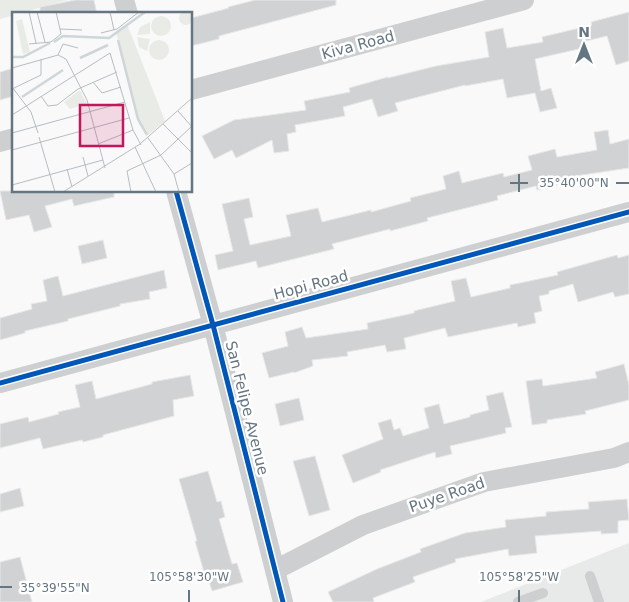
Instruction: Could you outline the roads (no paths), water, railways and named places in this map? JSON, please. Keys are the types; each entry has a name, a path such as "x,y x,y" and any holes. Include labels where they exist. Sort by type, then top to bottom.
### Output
{"street":[{"name":"Kiva Road","path":"192,90 524,0"},
{"name":"San Felipe Avenue","path":"176,192 213,325 283,602"},
{"name":"Hopi Road","path":"0,383 629,212"},
{"name":"Puye Road","path":"275,570 363,525 484,482 614,458 629,452"}],"lane":[{"path":"590,576 599,602"},
{"path":"518,602 543,593"}]}
